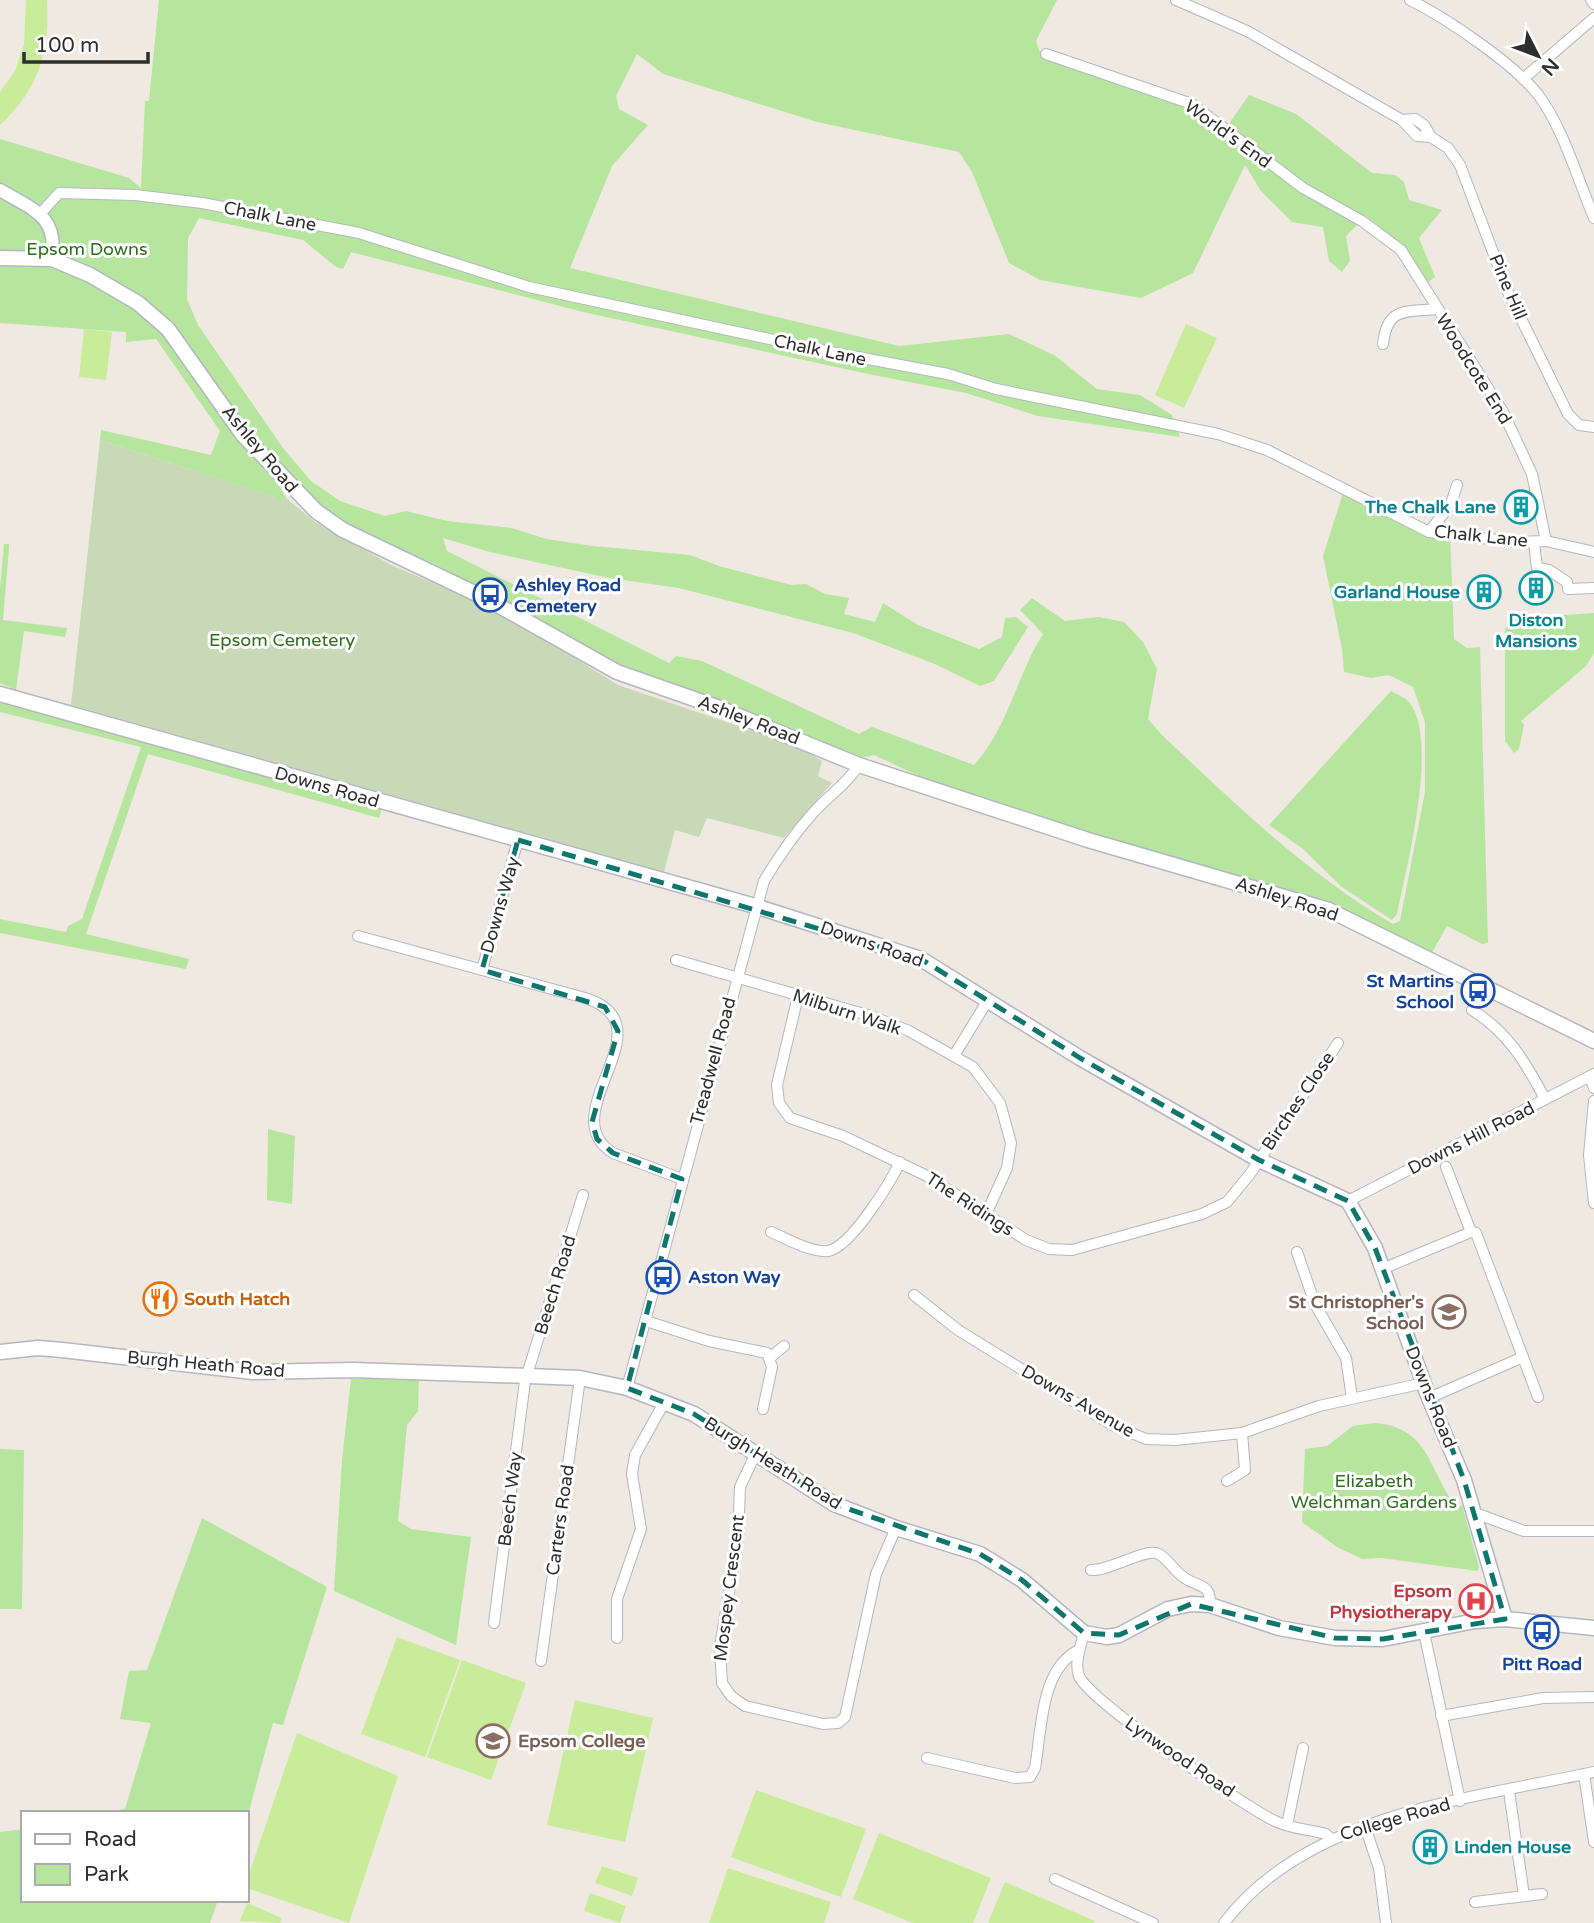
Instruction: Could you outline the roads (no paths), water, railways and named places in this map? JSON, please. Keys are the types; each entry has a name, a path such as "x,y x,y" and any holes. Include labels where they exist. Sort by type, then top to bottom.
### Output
{"main road":[{"name":"Ashley Road","path":"0,258 52,260 119,290 168,329 243,435 316,511 343,530 487,599 617,672 727,711 859,765 1088,840 1329,910 1594,1041"},
{"name":"Downs Road","path":"0,694 755,906 921,958 1080,1058 1259,1160 1348,1201 1366,1228 1475,1513 1487,1566 1505,1619"},
{"name":"Burgh Heath Road","path":"0,1352 50,1349 253,1372 353,1370 580,1378 627,1388 665,1401 704,1420 834,1504 896,1528 949,1542 1001,1565 1084,1633"},
{"path":"1084,1633 1107,1637 1119,1634 1168,1609 1210,1605 1279,1628 1311,1635 1368,1639 1424,1632 1475,1621 1505,1619 1594,1628"}],"street":[{"name":"Pine Hill","path":"1176,0 1247,31 1402,120 1417,135 1432,137 1448,148 1460,165 1508,292 1568,414 1579,425 1594,427"},
{"path":"1410,0 1455,25 1537,93 1552,118 1594,218"},
{"path":"1523,79 1594,18"},
{"name":"World's End","path":"1046,54 1192,104 1303,188 1362,221"},
{"path":"0,190 40,214 53,231 52,260"},
{"name":"Chalk Lane","path":"40,214 59,193 135,195 202,203 359,233 529,287 820,350 948,374 996,389 1218,434 1267,450 1429,532 1545,541 1594,552"},
{"name":"Woodcote End","path":"1362,221 1401,250 1503,412 1538,490 1545,541"},
{"path":"1383,344 1385,326 1394,316 1437,309"},
{"path":"1429,532 1451,504 1457,485"},
{"path":"1534,542 1537,568 1549,570 1567,582 1568,589 1594,588"},
{"name":"Treadwell Road","path":"627,1388 735,978 764,881 787,844 814,810 851,778 859,765"},
{"name":"Downs Way","path":"482,970 519,839"},
{"name":"Downs Way","path":"358,936 596,1001 612,1014 617,1023 618,1039 594,1113 593,1131 605,1148 613,1153 682,1179"},
{"name":"Milburn Walk","path":"676,960 870,1016 955,1055 973,1067 993,1091 1009,1129 1011,1143 1007,1168 987,1212"},
{"name":"The Ridings","path":"798,996 777,1085 776,1094 783,1112 798,1123 843,1136 900,1162 987,1212 1026,1240 1049,1249 1072,1250 1217,1208 1236,1194 1259,1160"},
{"path":"955,1055 988,1000"},
{"path":"1472,1010 1506,1036 1525,1062 1545,1099"},
{"name":"Birches Close","path":"1259,1160 1338,1043"},
{"path":"1592,1075 1594,1088"},
{"name":"Downs Hill Road","path":"1348,1201 1592,1075"},
{"path":"1594,1101 1589,1155 1594,1203"},
{"path":"771,1232 820,1251 837,1247 879,1198 900,1162"},
{"path":"1446,1167 1471,1232"},
{"name":"Beech Road","path":"528,1376 583,1195"},
{"path":"1382,1269 1471,1232 1476,1233 1538,1396"},
{"path":"1297,1252 1315,1304 1346,1358 1352,1398"},
{"name":"Downs Avenue","path":"914,1295 958,1330 1133,1435 1175,1440 1242,1433 1352,1398 1424,1383"},
{"path":"646,1321 709,1341 762,1352 771,1357"},
{"path":"771,1357 784,1346"},
{"path":"763,1409 772,1367 771,1357"},
{"path":"1429,1398 1523,1357"},
{"name":"Beech Way","path":"494,1623 528,1376"},
{"name":"Carters Road","path":"541,1661 580,1378"},
{"path":"617,1638 617,1599 641,1529 632,1474 635,1455 665,1401"},
{"path":"1227,1481 1245,1470 1242,1433"},
{"name":"Mospey Crescent","path":"755,1455 740,1487 738,1538 719,1658 722,1683 731,1696 745,1706 823,1724 838,1723 845,1717 876,1574 896,1528"},
{"path":"1475,1513 1524,1531 1594,1531"},
{"path":"1091,1570 1109,1570 1149,1552 1156,1553 1182,1576 1206,1587 1211,1594 1210,1605"},
{"path":"1424,1632 1460,1801"},
{"name":"Lynwood Road","path":"1084,1633 1079,1650 1079,1677 1106,1704 1261,1812 1287,1825 1319,1832 1330,1838"},
{"path":"926,1758 1015,1779 1030,1777 1035,1768 1051,1680 1061,1662 1079,1650"},
{"path":"1441,1716 1535,1699 1594,1696"},
{"path":"1287,1825 1303,1748"},
{"path":"1589,1773 1594,1842"},
{"name":"College Road","path":"1224,1923 1238,1905 1269,1878 1330,1838 1460,1801 1589,1773"},
{"path":"1509,1791 1524,1896"},
{"path":"1365,1827 1379,1868 1386,1923"},
{"path":"1055,1879 1153,1923"},
{"path":"1475,1902 1542,1894"}],"place":[{"name":"The Chalk Lane","path":"1521,507"},
{"name":"Diston Mansions","path":"1536,588"},
{"name":"Garland House","path":"1484,592"},
{"name":"Ashley Road Cemetery","path":"490,595"},
{"name":"St Martins School","path":"1478,991"},
{"name":"Aston Way","path":"663,1277"},
{"name":"South Hatch","path":"160,1299"},
{"name":"St Christopher's School","path":"1449,1312"},
{"name":"Epsom Physiotherapy","path":"1476,1601"},
{"name":"Pitt Road","path":"1542,1632"},
{"name":"Epsom College","path":"493,1741"},
{"name":"Linden House","path":"1430,1847"}],"park label":[{"name":"Epsom Downs","path":"87,249"},
{"name":"Epsom Cemetery","path":"282,640"},
{"name":"Elizabeth Welchman Gardens","path":"1374,1491"}]}
